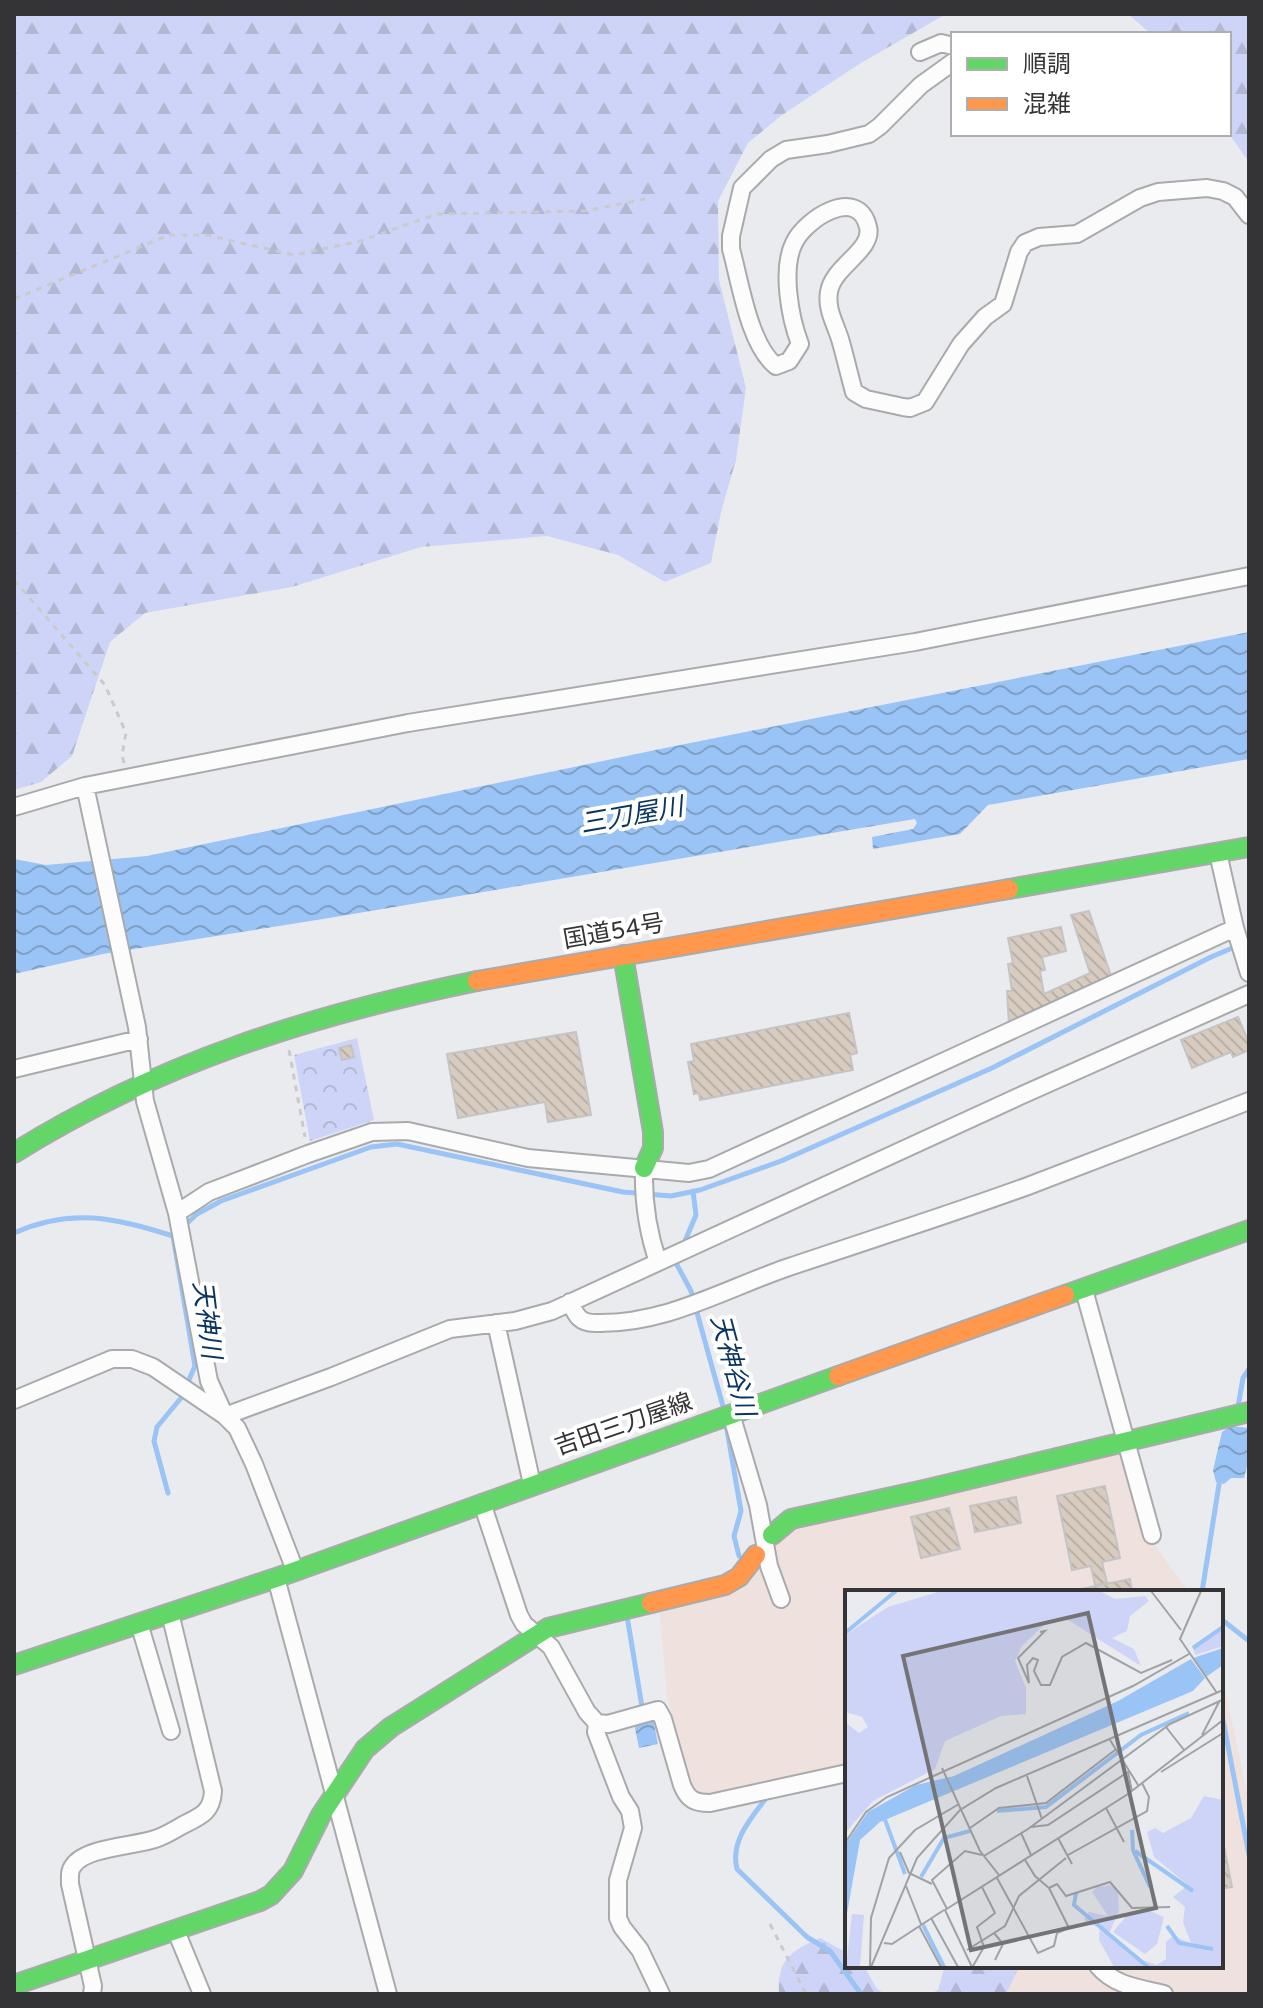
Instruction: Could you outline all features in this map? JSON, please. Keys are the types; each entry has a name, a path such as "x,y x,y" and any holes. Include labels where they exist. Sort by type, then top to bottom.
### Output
{"main road":[{"name":"国道54号","path":"14,1153 142,1082 218,1051 311,1021 404,997 623,955 1249,847"},
{"path":"623,955 653,1132 653,1148 644,1168"},
{"name":"吉田三刀屋線","path":"14,1665 276,1578 1249,1230"},
{"path":"772,1535 791,1519 1249,1412"},
{"path":"14,1985 176,1931 271,1895 293,1871 321,1815 365,1749 391,1727 537,1634 560,1625 725,1585 739,1577 756,1555"}],"street":[{"path":"920,52 941,43 951,46"},
{"path":"951,63 921,85 869,134 786,150 771,159 742,188 731,249 759,342 776,366 789,361 800,344 790,303 788,261 792,244 808,224 837,207 847,207 860,213 869,231 867,241 842,267 832,281 828,294 830,311 854,392 866,399 910,408 925,402 961,344 985,317 1003,304 1019,252 1025,243 1039,237 1077,234 1140,198 1158,192 1207,188 1223,191 1235,197 1249,215"},
{"path":"14,807 126,778 408,723 915,642 1249,576"},
{"path":"86,790 138,1033 145,1101 177,1213 209,1381 225,1416"},
{"path":"1218,853 1249,973"},
{"path":"177,1213 209,1192 372,1132 400,1131 528,1158 689,1173 709,1169 1236,931"},
{"path":"225,1416 450,1329 531,1318 570,1302 1249,994"},
{"path":"14,1069 138,1033"},
{"path":"570,1302 576,1317 592,1323 620,1322 684,1310 760,1277 1026,1186 1249,1101"},
{"path":"644,1168 643,1205 658,1262"},
{"path":"1084,1290 1152,1535"},
{"path":"496,1323 532,1484"},
{"path":"14,1400 112,1359 142,1361 153,1367 225,1416 237,1428 295,1570"},
{"path":"731,1414 758,1505 769,1566 781,1599"},
{"path":"482,1503 524,1624 551,1647 587,1712 597,1723 608,1724 658,1710 682,1785 693,1801 710,1803 845,1773"},
{"path":"276,1578 388,1994"},
{"path":"92,1994 70,1884 73,1865 89,1854 155,1839 201,1816 209,1810 212,1801 213,1791 170,1613"},
{"path":"139,1623 171,1731"},
{"path":"597,1723 596,1732 621,1797 630,1811 633,1828 618,1880 618,1918 640,1950 661,1994"},
{"path":"176,1931 202,1994"},
{"path":"1100,1968 1106,1976 1122,1984 1164,1994"}],"path":[{"path":"14,299 169,235 207,235 294,255 360,241 437,214 585,211 645,199"},
{"path":"14,580 105,685 126,733 122,755 126,778"},
{"path":"289,1050 308,1154"},
{"path":"770,1924 806,1994"}],"shaded area":[{"path":"1122,1449 1143,1529 1188,1590 845,1590 845,1765 709,1796 691,1790 667,1695 659,1607 742,1590 787,1529"},
{"path":"1223,1679 1249,1802 1249,1994 965,1994 980,1968 1223,1968"}],"green space":[{"path":"14,14 946,14 861,63 782,115 748,143 718,201 719,280 746,388 736,460 711,563 665,582 618,555 547,536 421,547 292,587 145,613 110,642 72,756 41,782 14,790"},
{"path":"1128,14 1249,14 1249,162 1230,136 1231,32 1149,32"},
{"path":"357,1038 374,1120 310,1141 294,1055"},
{"path":"820,1938 845,1952 845,1968 865,1968 877,1989 885,1994 779,1994 783,1964 801,1947"},
{"path":"944,1968 1019,1968 1006,1994 930,1994 938,1990"}],"water":[{"name":"三刀屋川","path":"1249,632 1249,759 988,805 960,834 873,849 872,837 913,829 917,823 915,819 103,954 14,974 14,859 46,865 147,856 665,748"},
{"path":"1230,1426 1249,1428 1249,1459 1244,1478 1231,1478 1224,1484 1216,1482 1213,1470 1222,1432"},
{"path":"652,1714 658,1744 639,1748 633,1718"}],"building":[{"path":"1089,911 1112,979 1009,1025 1007,991 1012,991 1008,964 1013,963 1008,938 1061,927 1066,951 1042,957 1045,970 1040,971 1044,994 1090,973 1071,915"},
{"path":"849,1013 857,1053 850,1055 853,1070 700,1100 699,1093 694,1094 688,1062 694,1061 691,1044"},
{"path":"1238,1017 1249,1050 1233,1057 1231,1052 1192,1068 1181,1040"},
{"path":"576,1032 591,1115 548,1122 545,1102 458,1118 447,1054"},
{"path":"351,1045 354,1057 342,1060 339,1048"},
{"path":"1105,1486 1120,1558 1102,1562 1107,1583 1095,1585 1091,1566 1072,1570 1057,1496"},
{"path":"1016,1497 1021,1523 975,1532 970,1506"},
{"path":"949,1508 960,1549 921,1558 911,1517"},
{"path":"1130,1579 1132,1590 1077,1590"},
{"path":"1223,1841 1232,1887 1223,1889"}],"waterway":[{"path":"184,1226 197,1214 221,1201 371,1147 397,1144 623,1192 671,1196 700,1190 781,1161 992,1068 1211,957 1249,941"},
{"name":"天神谷川","path":"682,1248 696,1215 693,1191"},
{"path":"14,1233 55,1220 93,1218 132,1224 173,1236"},
{"name":"天神川","path":"168,1493 154,1441 157,1427 181,1398 195,1366 173,1236"},
{"name":"天神谷川","path":"678,1257 676,1263 691,1291 724,1410"},
{"path":"1238,1407 1243,1378 1249,1369"},
{"name":"天神谷川","path":"726,1424 741,1511 734,1536 739,1556"},
{"path":"1202,1590 1220,1478"},
{"name":"天神谷川","path":"627,1616 643,1713"},
{"path":"1223,1621 1249,1641"},
{"path":"1223,1720 1249,1855"},
{"name":"天神谷川","path":"767,1797 739,1839 737,1869 807,1937 830,1951 861,1994"}],"traffic: fast":[{"path":"1009,889 1249,847"},
{"path":"623,955 653,1132 653,1148 644,1168"},
{"path":"14,1153 124,1093 237,1046 355,1010 477,981"},
{"path":"1065,1295 1249,1230"},
{"path":"14,1665 276,1578 838,1376"},
{"path":"772,1535 791,1519 1249,1412"},
{"path":"14,1985 271,1895 293,1871 321,1815 365,1749 391,1727 548,1628 651,1603"}],"traffic: slow":[{"path":"477,981 1009,889"},
{"path":"838,1376 1065,1295"},
{"path":"651,1603 725,1585 739,1577 756,1555"}]}
